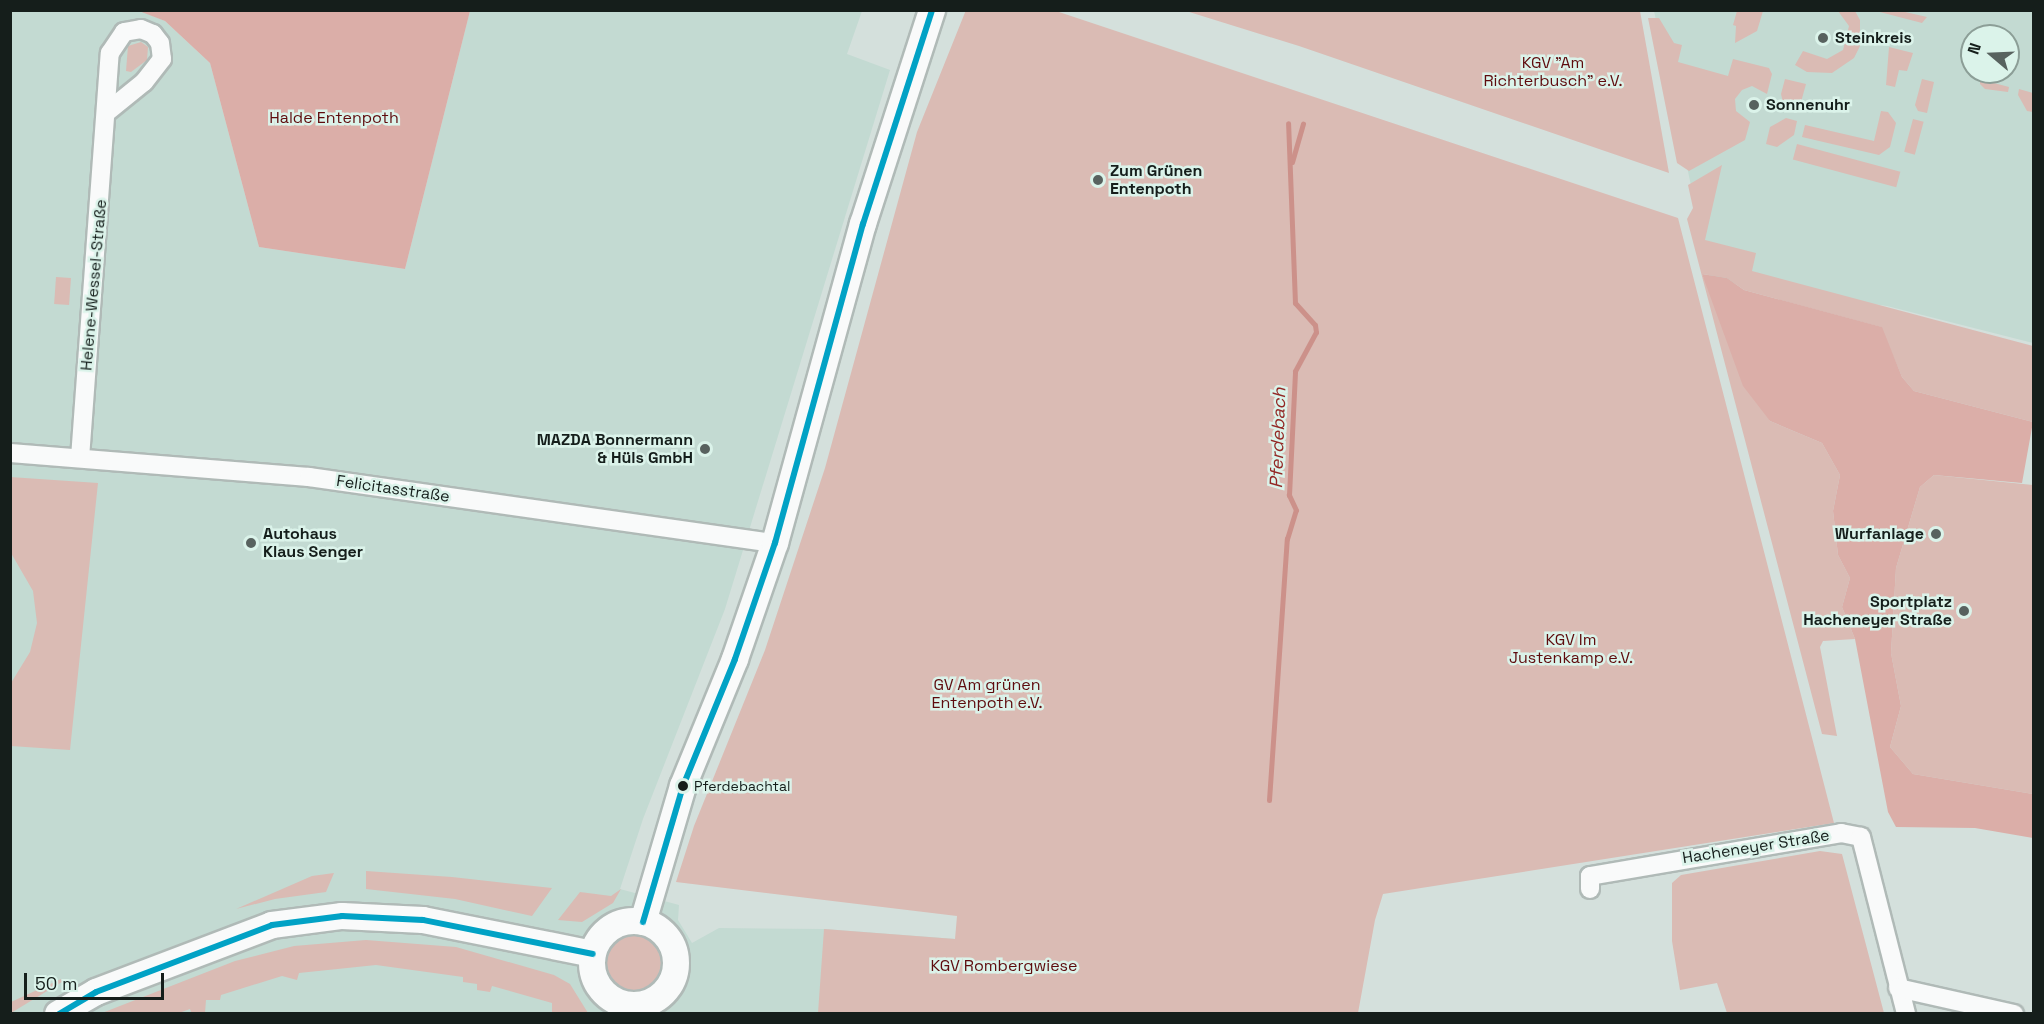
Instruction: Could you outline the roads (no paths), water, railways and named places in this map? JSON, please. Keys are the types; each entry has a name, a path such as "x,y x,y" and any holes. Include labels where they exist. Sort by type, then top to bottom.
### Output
{"main road":[{"path":"643,922 683,786 735,659 775,543 863,224 932,10"},
{"path":"58,1014 96,992 272,925 342,916 423,920 593,954"},
{"path":"643,922 668,938 677,960 672,981 658,998 627,1005 607,996 594,978 593,954 604,933 614,926 643,922"}],"street":[{"name":"Helene-Wessel-Straße","path":"80,458 108,111"},
{"name":"Felicitasstraße","path":"10,453 309,477 775,543"},
{"name":"Hacheneyer Straße","path":"1590,889 1590,876 1602,873 1841,833 1861,837 1906,1014"},
{"path":"1898,988 2014,1014"}],"waterway":[{"name":"Pferdebach","path":"1269,800 1287,539 1296,510 1289,495 1295,371 1316,332 1315,325 1295,303 1288,123"},
{"path":"1292,162 1303,124"}],"place":[{"name":"Steinkreis","path":"1823,38"},
{"name":"Sonnenuhr","path":"1754,105"},
{"name":"Zum Grünen Entenpoth","path":"1098,180"},
{"name":"MAZDA Bonnermann & Hüls GmbH","path":"705,449"},
{"name":"Wurfanlage","path":"1936,534"},
{"name":"Autohaus Klaus Senger","path":"251,543"},
{"name":"Sportplatz Hacheneyer Straße","path":"1964,611"},
{"name":"Pferdebachtal","path":"683,786"}],"park label":[{"name":"KGV \"Am Richterbusch\" e.V.","path":"1553,72"},
{"name":"Halde Entenpoth","path":"334,118"},
{"name":"KGV Im Justenkamp e.V.","path":"1571,649"},
{"name":"GV Am grünen Entenpoth e.V.","path":"987,694"},
{"name":"KGV Rombergwiese","path":"1004,966"}]}
